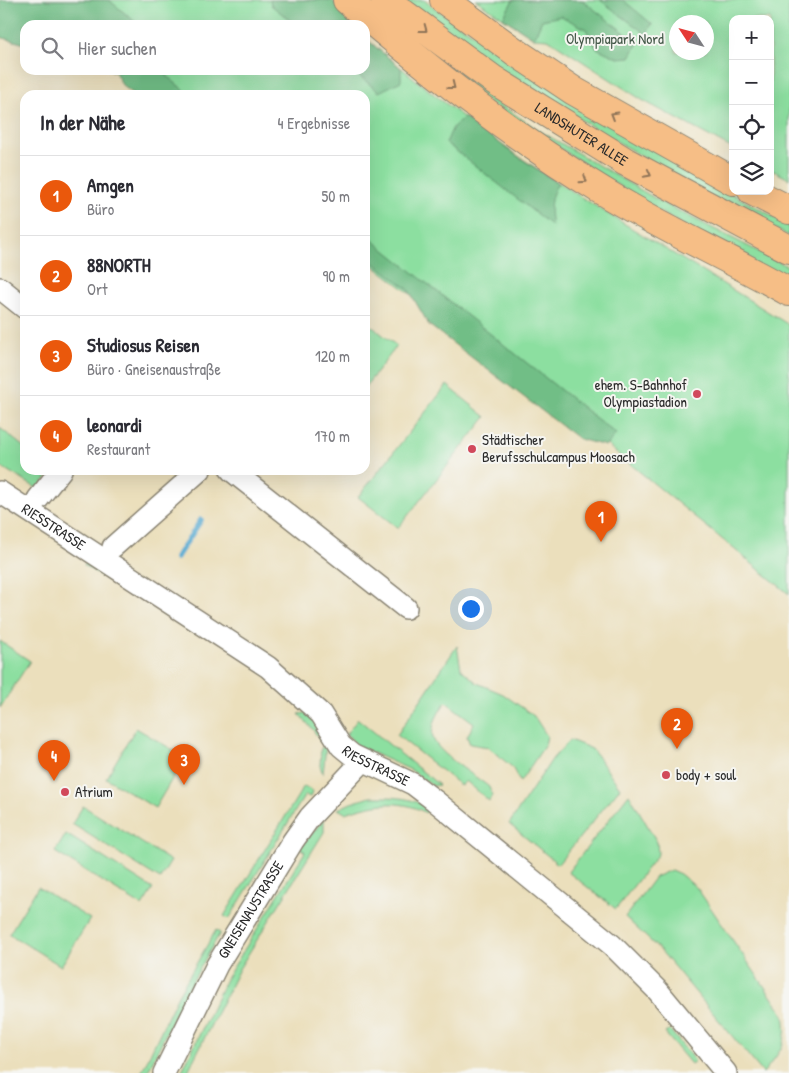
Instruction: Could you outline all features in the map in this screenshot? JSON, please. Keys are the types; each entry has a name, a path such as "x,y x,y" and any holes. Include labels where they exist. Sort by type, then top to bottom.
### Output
{"highway":[{"path":"346,0 474,104 535,147 599,190 694,244 789,310"},
{"name":"LANDSHUTER ALLEE","path":"385,0 494,80 626,162 789,248"},
{"path":"444,0 514,52 574,91 729,179"},
{"path":"760,195 789,210"},
{"path":"694,244 729,258 789,292"}],"street":[{"path":"0,288 20,304"},
{"path":"38,499 57,475"},
{"path":"113,547 194,475"},
{"path":"237,475 406,608"},
{"name":"RIESSTRASSE","path":"0,492 268,667 311,704 324,719 341,746 362,762 413,784 579,916 612,945 658,991 726,1073"},
{"name":"GNEISENAUSTRASSE","path":"164,1073 217,965 293,841 321,804 362,762"}],"green space":[{"path":"0,0 109,0 133,20 20,20 20,43 0,37"},
{"path":"35,0 332,0 346,20 59,20"},
{"path":"270,0 332,0 345,13 348,20 290,20 271,5"},
{"path":"403,0 424,0 450,19 729,192 729,195 734,195 789,225 789,236 701,192 511,78"},
{"name":"Olympiapark Nord","path":"476,0 789,0 789,179 774,171 774,15 729,15 729,147 642,100 548,39 534,38"},
{"path":"513,0 582,0 638,43 630,57 618,58 596,48 586,29 561,16 542,20 534,38 503,18"},
{"path":"600,0 623,0 652,24 646,34"},
{"path":"408,33 478,81 485,95 540,131 663,203 789,267 789,284 658,211 485,100"},
{"path":"370,42 457,112 515,154 789,325 789,594 591,432 370,263 370,90 145,90 125,75 370,75"},
{"path":"370,42 401,68 401,81 379,92 358,75 370,75"},
{"path":"117,75 167,75 184,90 128,90 122,85"},
{"path":"465,117 513,153 558,183 550,203 552,226 446,143 453,127"},
{"path":"370,238 616,434 606,446 579,439 429,325 408,289 370,260"},
{"path":"370,325 397,346 370,381"},
{"path":"447,385 486,417 398,528 358,497"},
{"path":"0,428 20,444 20,475 49,475 38,489 0,466"},
{"path":"87,560 133,590 130,595 84,565"},
{"path":"0,641 30,661 0,708"},
{"path":"457,646 461,669 477,683 503,694 534,716 547,736 545,745 520,782 512,767 488,747 470,744 467,737 474,723 446,702 434,724 433,738 449,758 489,787 492,795 489,801 466,781 461,786 397,735"},
{"path":"306,713 316,724 324,738 320,741 299,714"},
{"path":"358,719 439,785 433,786 411,770 359,747 346,734"},
{"path":"136,728 185,757 155,808 106,778"},
{"path":"570,740 592,749 620,788 558,864 509,824 553,758"},
{"path":"326,746 323,774 320,766 321,748"},
{"path":"304,786 313,791 310,797 305,795 229,919 224,916"},
{"path":"629,794 657,842 658,854 616,909 568,872"},
{"path":"370,797 408,799 429,809 426,813 406,805 386,804 365,807 345,813 338,809"},
{"path":"83,806 171,861 160,879 72,824"},
{"path":"324,819 324,832 239,969 187,1073 181,1073 226,979 305,852 300,848"},
{"path":"66,834 153,889 142,906 55,852"},
{"path":"671,870 680,874 697,888 784,1015 785,1033 782,1047 763,1073 661,951 625,917 655,877"},
{"path":"38,887 90,919 61,966 9,934"},
{"path":"216,930 220,933 183,998 147,1073 141,1073 178,995"},
{"path":"670,1030 695,1061 691,1064 665,1033"}],"waterway":[{"path":"176,558 201,520"}],"place":[{"name":"ehem. S-Bahnhof Olympiastadion","path":"697,394"},
{"name":"Städtischer Berufsschulcampus Moosach","path":"472,449"},
{"name":"Amgen","path":"601,542"},
{"name":"88NORTH","path":"677,749"},
{"name":"body + soul","path":"666,775"},
{"name":"leonardi","path":"54,781"},
{"name":"Studiosus Reisen","path":"184,785"},
{"name":"Atrium","path":"65,792"}]}
